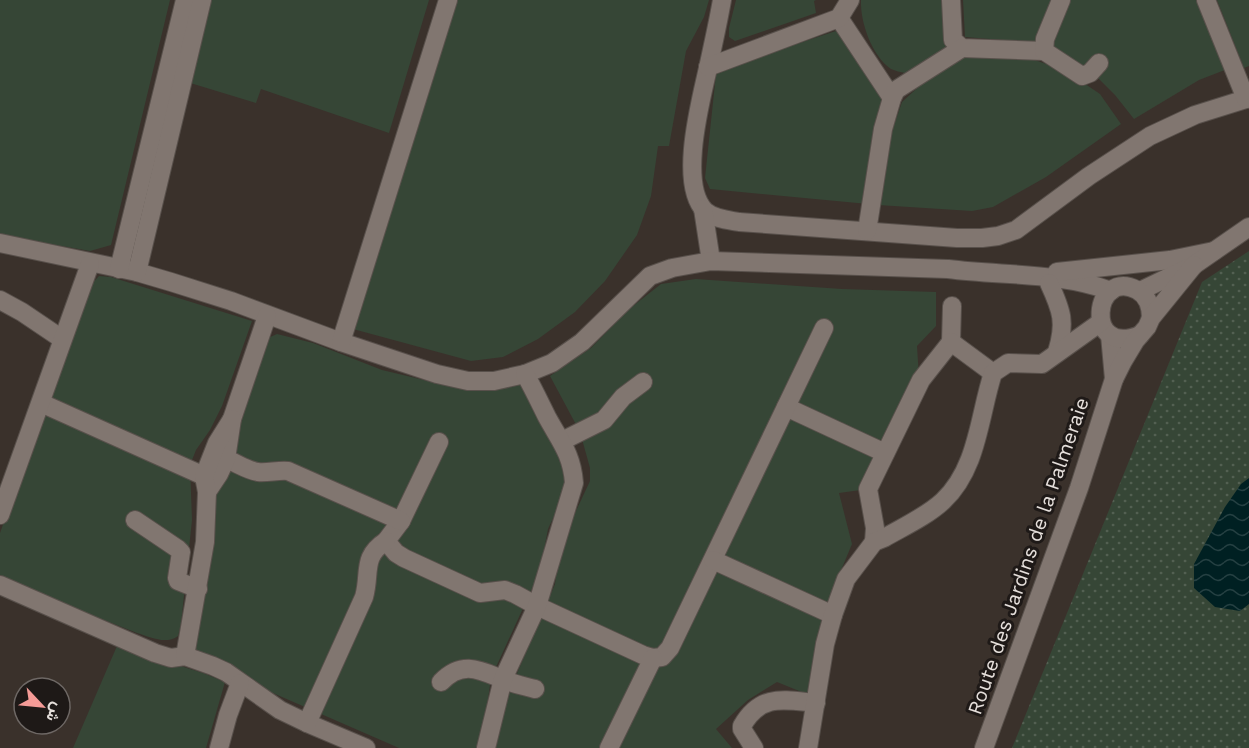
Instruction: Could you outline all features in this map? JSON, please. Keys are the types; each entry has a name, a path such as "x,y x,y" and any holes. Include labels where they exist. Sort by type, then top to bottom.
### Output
{"street":[{"path":"119,269 185,0"},
{"path":"137,272 202,0"},
{"path":"341,342 448,0"},
{"path":"711,261 704,209 693,181 692,144 722,0"},
{"path":"708,67 839,18 850,0"},
{"path":"951,0 953,40 962,48"},
{"path":"1044,51 1045,39 1061,0"},
{"path":"704,209 713,216 739,222 957,238 998,236 1016,230 1089,176 1150,136 1195,115 1248,98 1206,0"},
{"path":"839,18 892,98"},
{"path":"867,231 883,129 896,90 962,48 1044,51 1082,76 1090,74 1099,63"},
{"name":"Route des Jardins de la Palmeraie","path":"1031,275 1095,285 1111,291 1120,287 1130,287 1140,291 1194,265 1249,227"},
{"path":"0,243 90,264 137,272 231,301 436,374 468,381 494,381 525,374 552,363 582,342 650,276 672,268 711,261 948,269 986,274 1031,275 1170,260 1214,251"},
{"path":"0,512 90,264"},
{"name":"Route des Jardins de la Palmeraie","path":"984,748 1079,488 1114,379 1123,360 1151,318 1194,265"},
{"path":"1031,275 1083,294 1120,339 1130,339 1140,335"},
{"path":"1049,283 1061,308 1063,322 1057,352"},
{"path":"1104,321 1103,298 1111,291"},
{"path":"1140,291 1147,298 1151,308 1151,318"},
{"path":"0,300 62,339"},
{"path":"874,542 875,528 868,489 921,380 951,342 952,306"},
{"path":"205,484 219,474 226,459 232,419 267,315"},
{"path":"808,748 825,644 846,579 874,542 892,534 943,501 959,480 972,456 993,373 1008,363 1042,364 1104,321"},
{"name":"Route des Jardins de la Palmeraie","path":"1104,321 1114,379"},
{"path":"386,541 396,553 404,558 480,593 505,590 653,658 662,657 670,648 824,327"},
{"path":"951,342 993,373"},
{"path":"486,748 503,680 537,606 574,483 572,465 562,441 525,374"},
{"path":"562,441 604,420 623,397 643,382"},
{"path":"40,403 205,484"},
{"path":"786,407 885,453"},
{"path":"185,656 205,542 205,484 217,443 232,419"},
{"path":"307,723 364,597 368,584 368,560 401,521 439,442"},
{"path":"226,459 259,472 288,471 401,521"},
{"path":"135,520 181,552 178,581 198,589"},
{"path":"713,560 833,615"},
{"path":"2,588 155,653 171,658 185,656 226,672 280,710 366,748"},
{"path":"609,748 653,658"},
{"path":"441,682 450,674 477,668 503,680 535,689"},
{"path":"219,748 240,683"},
{"path":"754,748 742,726 760,705 782,699 816,703"}],"green space":[{"path":"0,0 170,0 111,245 90,251 0,235"},
{"path":"207,0 429,0 389,133 261,89 256,103 187,82"},
{"path":"453,0 709,0 704,17 686,51 669,146 658,146 651,196 637,235 605,281 575,312 538,339 503,357 471,361 353,329"},
{"path":"736,0 816,0 814,1 816,13 735,41 729,37 729,28"},
{"path":"861,0 950,0 951,22 947,47 905,73 891,69 878,56 868,38"},
{"path":"963,0 1059,0 1042,43 965,37"},
{"path":"1071,0 1203,0 1230,68 1199,80 1134,119 1115,95 1092,72 1049,50"},
{"path":"1217,0 1249,0 1249,66 1244,68"},
{"path":"836,31 856,45 884,96 868,204 710,189 705,178 716,74 760,56"},
{"path":"964,58 1029,58 1066,71 1100,94 1121,124 1046,177 993,207 972,211 878,205 891,134 902,102 938,69"},
{"path":"1249,251 1249,748 1012,748 1202,282"},
{"path":"99,276 111,277 252,321 222,406 210,430 196,450 190,465 192,520 181,624 178,636 168,640 137,633 0,579 0,533 21,473 50,404 61,364 89,287"},
{"path":"696,279 842,289 936,292 936,326 917,346 919,377 868,489 839,493 852,544 824,611 809,695 777,682 748,700 716,729 732,748 494,748 501,711 555,584 559,556 568,528 590,481 590,468 580,432 550,376 591,348 628,310 661,284"},
{"path":"277,334 313,343 382,370 466,390 524,378 562,448 570,482 548,529 540,571 491,678 481,748 399,748 266,690 221,660 194,650 215,496 266,339"},
{"path":"117,646 225,682 206,748 73,748"}],"water":[{"path":"1249,478 1249,604 1240,611 1215,607 1194,588 1194,564 1225,507 1241,484"}]}
